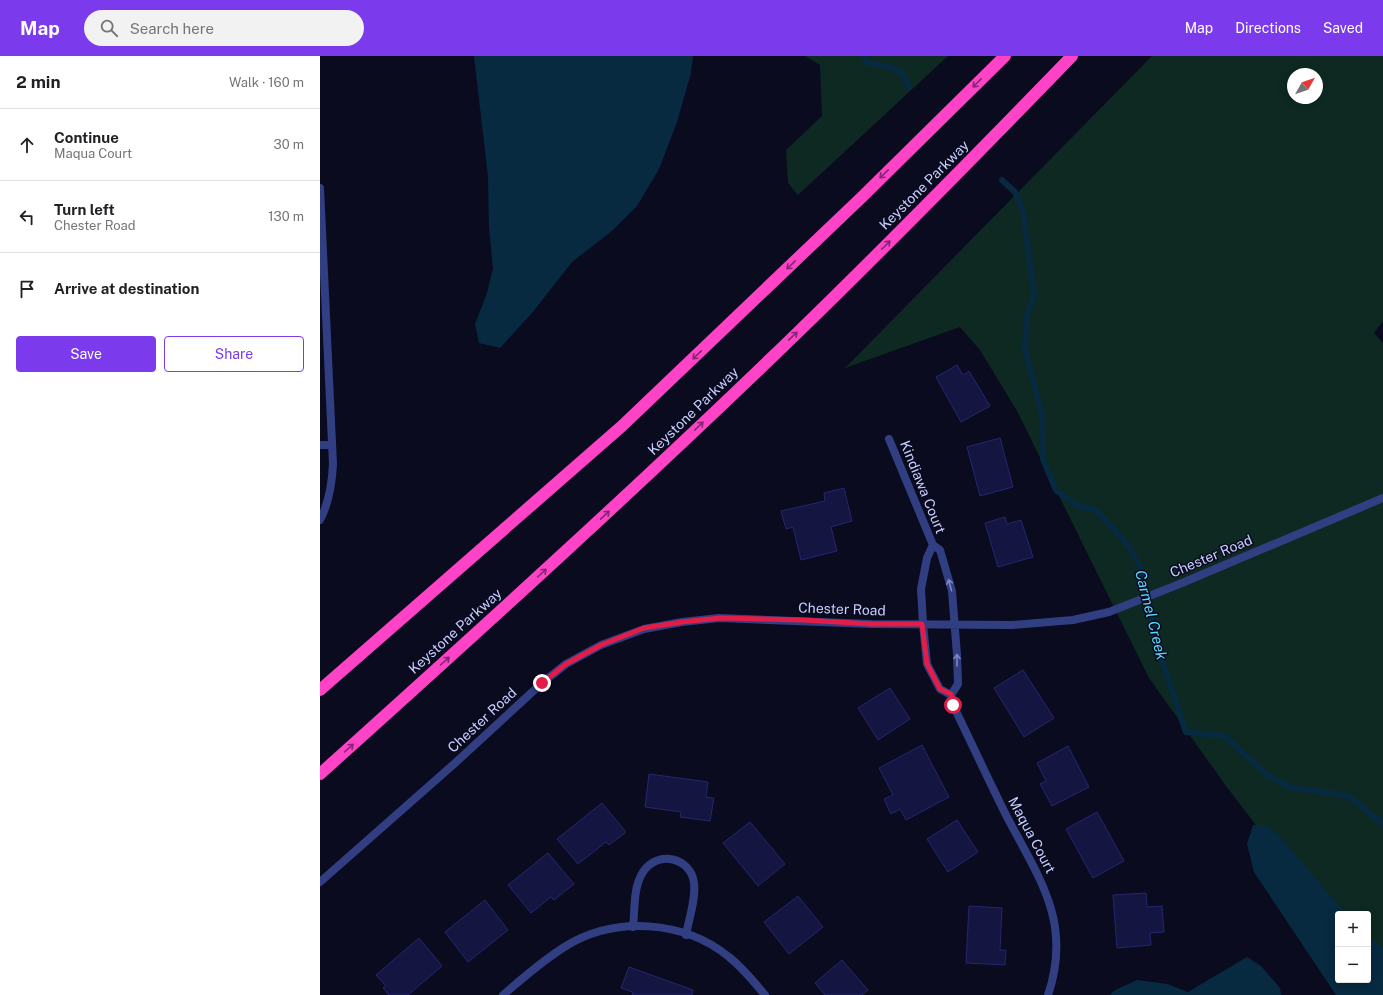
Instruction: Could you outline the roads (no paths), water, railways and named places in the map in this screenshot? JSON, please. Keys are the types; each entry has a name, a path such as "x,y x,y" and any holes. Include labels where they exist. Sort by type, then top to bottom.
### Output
{"highway":[{"path":"320,690 622,426 857,201 1005,56"},
{"name":"Keystone Parkway","path":"320,774 576,542 735,392 919,212 1072,56"}],"street":[{"path":"320,188 333,464 331,486 320,520"},
{"name":"Kindiawa Court","path":"889,439 933,545 940,550 952,591 955,624"},
{"path":"320,445 332,445"},
{"name":"Chester Road","path":"320,882 454,764 542,683 566,664 601,645 644,628 720,618 804,620 871,624 1012,625 1073,620 1109,612 1182,583 1383,498"},
{"name":"Kindiawa Court","path":"922,624 921,589 927,558 933,545"},
{"path":"922,624 927,664 940,689 951,694 958,684 955,624"},
{"name":"Maqua Court","path":"951,694 953,705 1006,815 1041,880 1050,903 1056,929 1057,958 1048,995"},
{"path":"633,927 637,889 642,874 649,864 658,859 669,859 683,864 690,872 694,881 694,892 686,934"},
{"path":"503,995 538,966 566,946 594,932 619,926 654,926 675,930 714,946 742,968 765,995"}],"water":[{"path":"474,56 693,56 691,73 677,122 659,169 637,206 612,231 572,262 532,313 500,348 479,343 475,324 486,296 493,269 489,228 488,177"},
{"path":"1253,825 1265,825 1279,835 1343,911 1335,911 1335,983 1371,983 1371,938 1383,948 1383,995 1336,995 1254,872 1247,844"},
{"path":"1247,957 1261,966 1280,988 1281,995 1110,995 1115,990 1137,980 1167,984 1188,992"}],"waterway":[{"name":"Carmel Creek","path":"863,56 868,63 890,67 903,74 909,87"},
{"name":"Carmel Creek","path":"1002,180 1015,192 1023,210 1034,295 1027,316 1025,350 1042,414 1043,459 1056,490 1078,506 1096,510 1129,547 1140,566 1158,648 1186,732 1225,736 1267,775 1289,787 1349,796 1383,824"}]}
